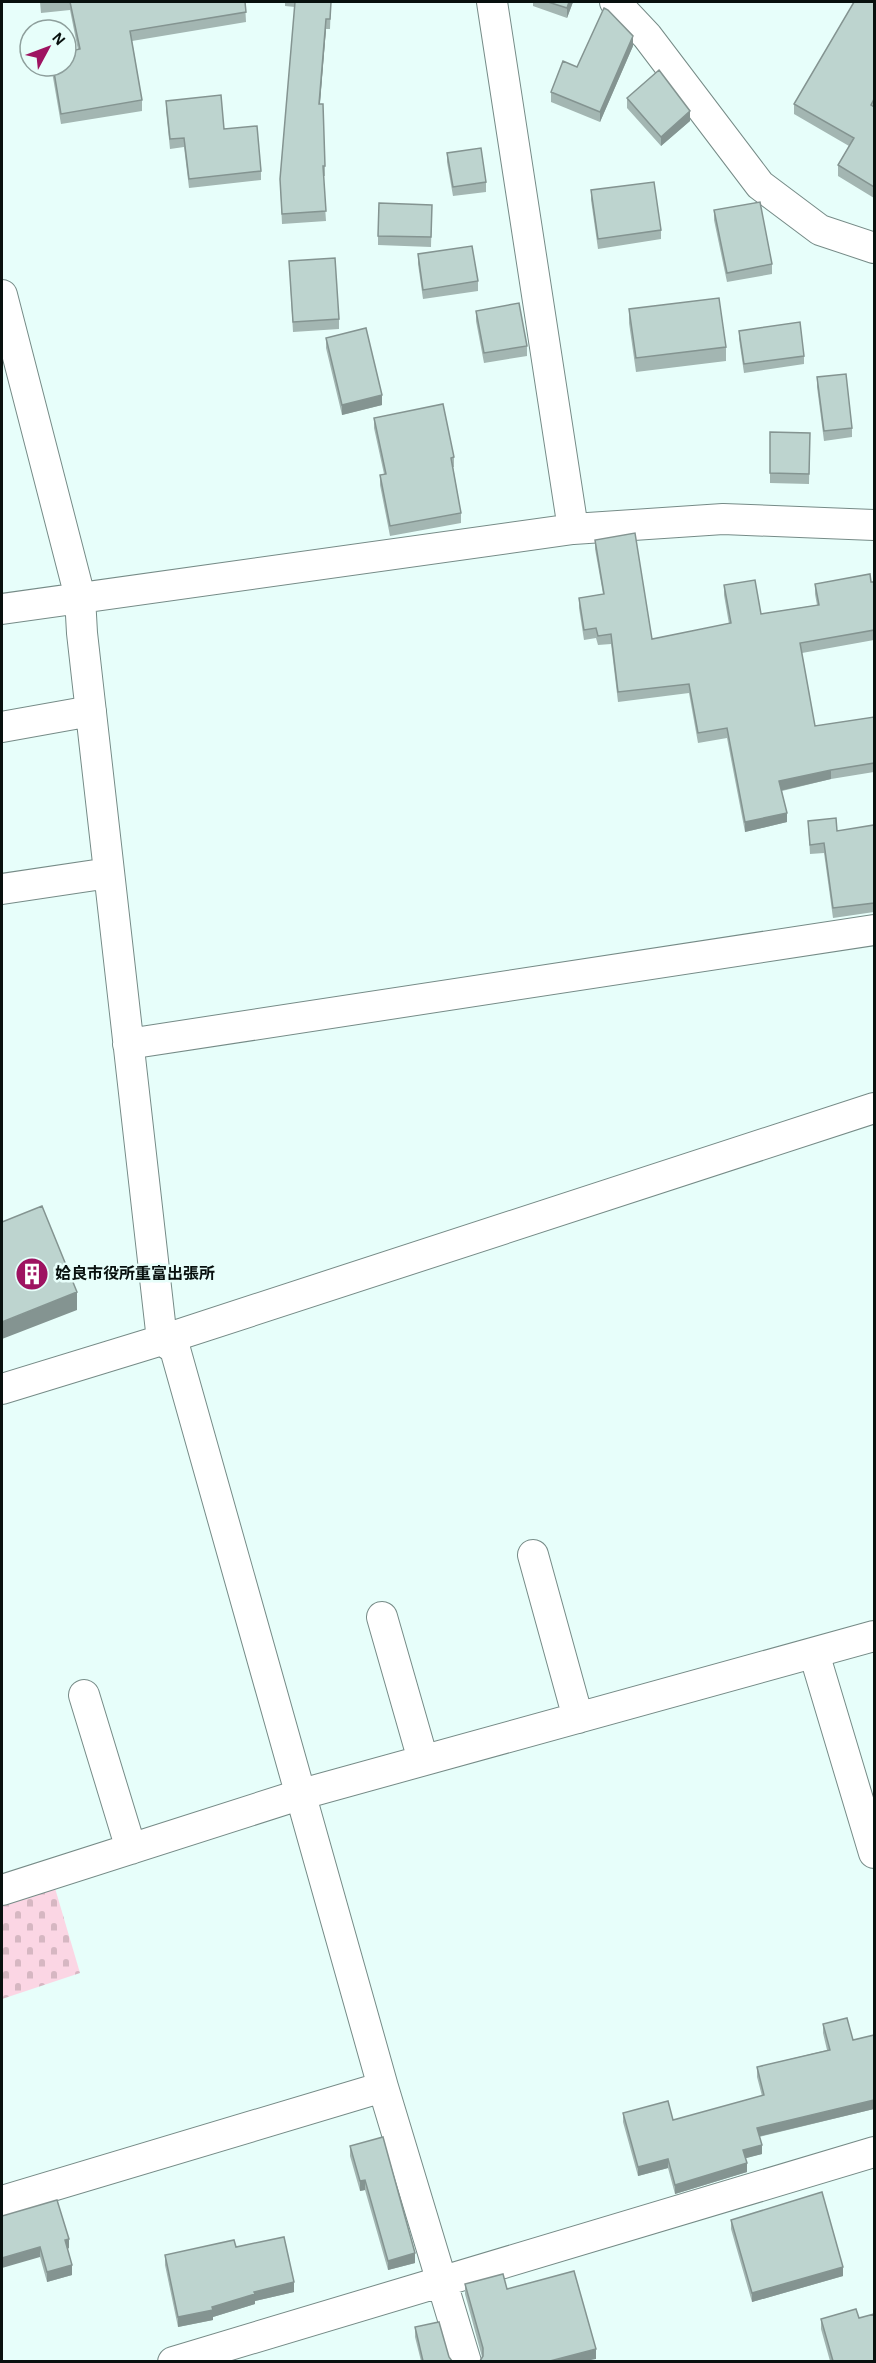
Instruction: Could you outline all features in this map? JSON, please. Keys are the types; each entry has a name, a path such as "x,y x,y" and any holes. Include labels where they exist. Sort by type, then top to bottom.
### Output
{"street":[{"path":"492,2 573,529"},
{"path":"615,2 647,36 760,185 820,230 874,248"},
{"path":"2,295 80,597 162,1340 175,1349 383,2087 466,2361"},
{"path":"2,609 573,529 723,519 874,525"},
{"path":"2,727 91,711"},
{"path":"2,890 109,873"},
{"path":"128,1044 874,930"},
{"path":"2,1389 162,1340 874,1108"},
{"path":"533,1555 578,1718"},
{"path":"382,1617 423,1760"},
{"path":"2,1890 302,1794 874,1636"},
{"path":"814,1653 874,1852"},
{"path":"84,1695 131,1849"},
{"path":"2,2201 383,2087"},
{"path":"173,2361 874,2152"}],"green space":[{"path":"52,1878 80,1973 2,1999 2,1895"}],"building":[{"path":"70,2 245,2 246,12 130,31 142,100 61,114 55,78 78,78 78,49 80,49 78,18 73,18"},
{"path":"295,2 331,2 330,19 326,19 319,104 323,104 326,211 282,214 280,179"},
{"path":"548,2 569,2 567,8"},
{"path":"854,2 874,2 874,99 871,105 874,107 874,187 838,165 854,138 794,104"},
{"path":"604,8 633,36 600,112 551,92 563,61 577,67"},
{"path":"659,70 690,111 661,137 627,98"},
{"path":"221,95 224,129 257,126 261,171 189,179 184,138 170,139 166,101"},
{"path":"481,148 486,182 453,187 447,153"},
{"path":"654,182 661,230 598,239 591,190"},
{"path":"760,202 772,264 727,273 714,210"},
{"path":"379,203 432,205 431,237 378,236"},
{"path":"472,246 478,281 423,290 418,254"},
{"path":"335,258 339,319 293,322 289,261"},
{"path":"719,298 726,347 636,358 629,309"},
{"path":"519,303 527,346 484,353 476,311"},
{"path":"800,322 804,356 744,364 739,331"},
{"path":"366,328 382,395 342,405 326,338"},
{"path":"846,374 852,428 824,431 817,377"},
{"path":"443,404 454,457 451,458 461,513 390,526 380,475 386,474 374,418"},
{"path":"770,432 810,433 809,474 770,473"},
{"path":"635,533 652,639 731,623 724,585 755,580 761,614 819,605 815,584 870,574 871,582 874,582 874,630 800,643 815,726 874,717 874,763 779,781 787,813 745,822 727,728 698,733 689,684 618,692 611,634 598,636 596,628 584,630 579,598 604,594 595,540"},
{"path":"836,818 837,831 874,825 874,903 833,908 824,843 810,845 808,821"},
{"name":"姶良市役所重富出張所","path":"42,1206 77,1292 2,1322 2,1222"},
{"path":"847,2018 853,2040 874,2035 874,2100 757,2128 762,2145 743,2150 747,2163 675,2185 668,2159 638,2167 623,2113 668,2101 673,2120 764,2095 757,2067 830,2050 823,2024"},
{"path":"383,2137 415,2253 388,2261 365,2180 360,2181 350,2146"},
{"path":"822,2192 843,2267 752,2293 731,2220"},
{"path":"57,2200 69,2239 65,2240 72,2265 47,2272 40,2247 2,2258 2,2216"},
{"path":"284,2237 294,2282 254,2292 255,2294 212,2307 213,2310 178,2317 165,2255 234,2240 236,2247"},
{"path":"574,2271 596,2349 550,2361 480,2361 483,2348 465,2284 503,2274 507,2289"},
{"path":"856,2309 859,2318 874,2314 874,2361 833,2361 821,2319"},
{"path":"439,2322 452,2361 423,2361 415,2327"}],"place":[{"name":"姶良市役所重富出張所","path":"32,1274"}]}
